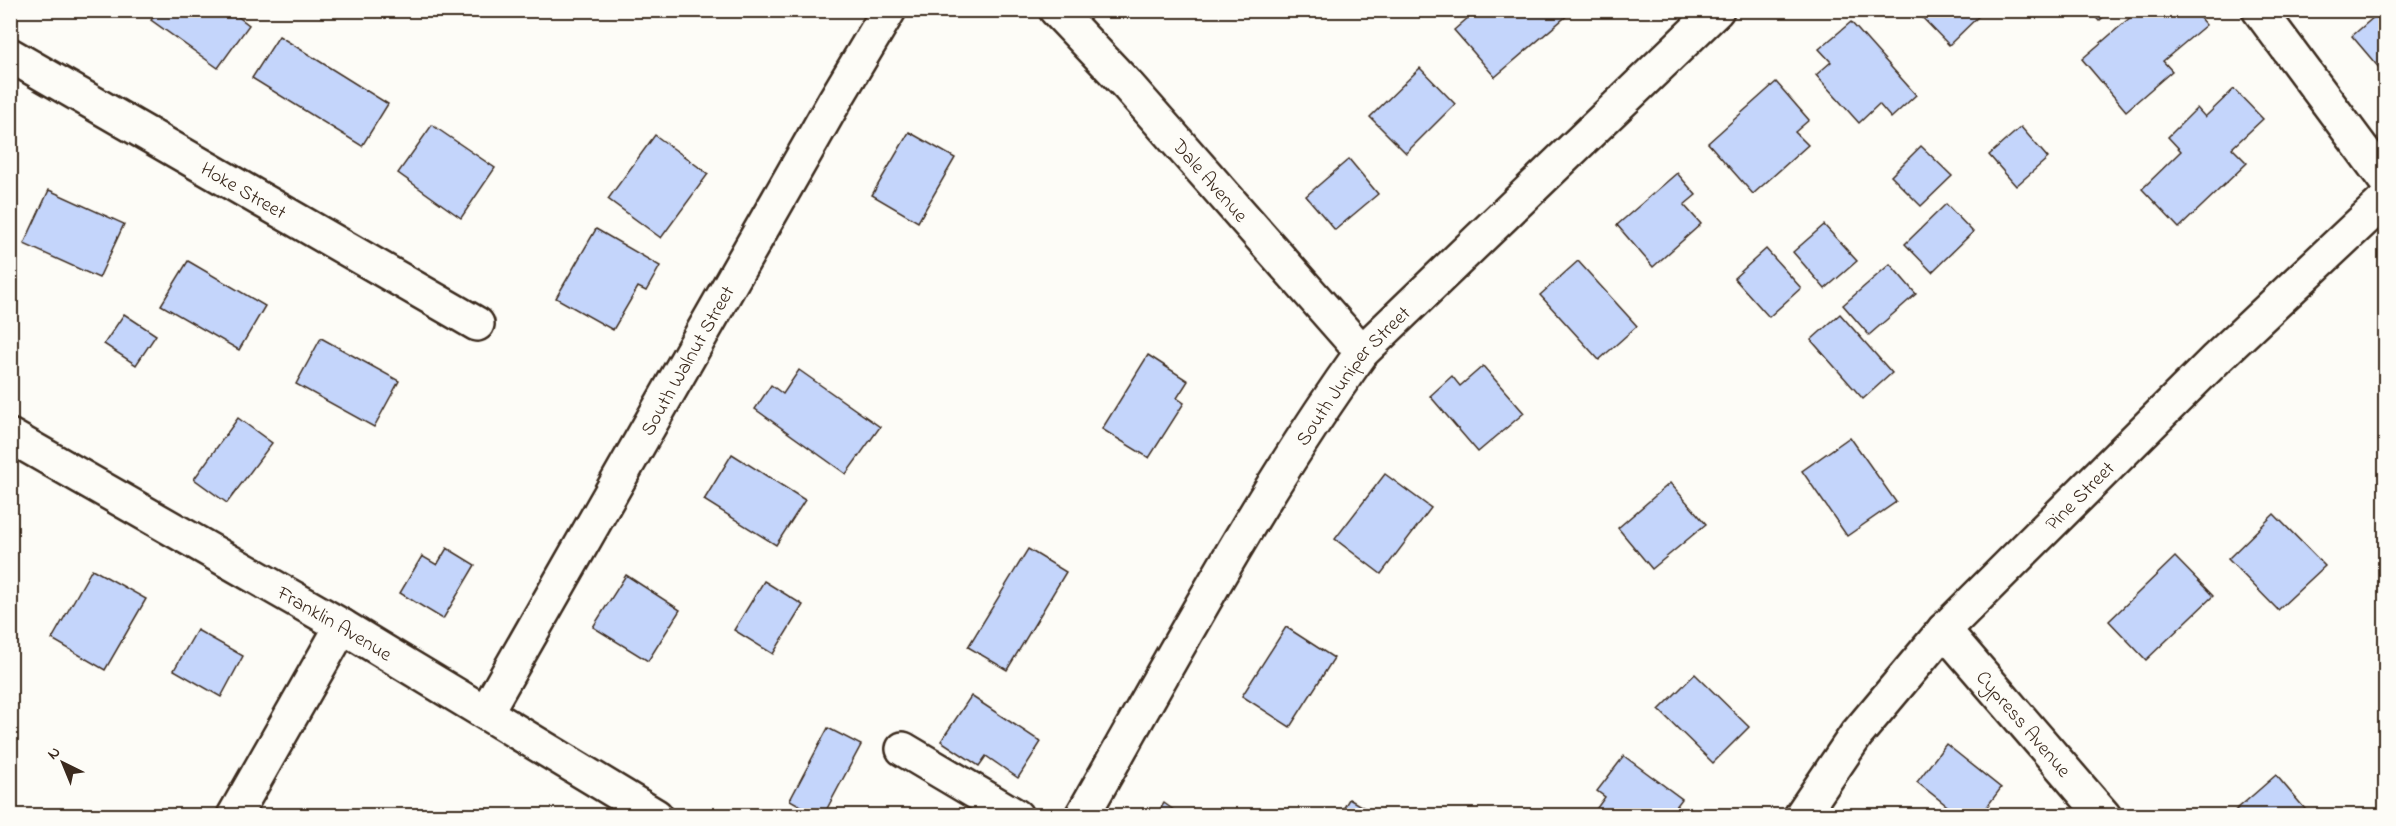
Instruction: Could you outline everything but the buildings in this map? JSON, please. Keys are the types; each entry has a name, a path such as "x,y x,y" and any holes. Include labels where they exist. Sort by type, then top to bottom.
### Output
{"street":[{"name":"South Walnut Street","path":"486,712 834,102 889,10"},
{"name":"Dale Avenue","path":"1056,10 1129,87 1362,352"},
{"name":"South Juniper Street","path":"1082,816 1261,505 1318,413 1362,352 1717,10"},
{"path":"2259,10 2385,181"},
{"name":"Hoke Street","path":"10,55 477,324"},
{"name":"Pine Street","path":"1801,816 1856,735 1944,630 2208,367 2385,199"},
{"name":"Franklin Avenue","path":"10,436 342,626 656,816"},
{"path":"234,816 342,626"},
{"name":"Cypress Avenue","path":"1944,630 2104,816"},
{"path":"903,749 1016,816"}]}
